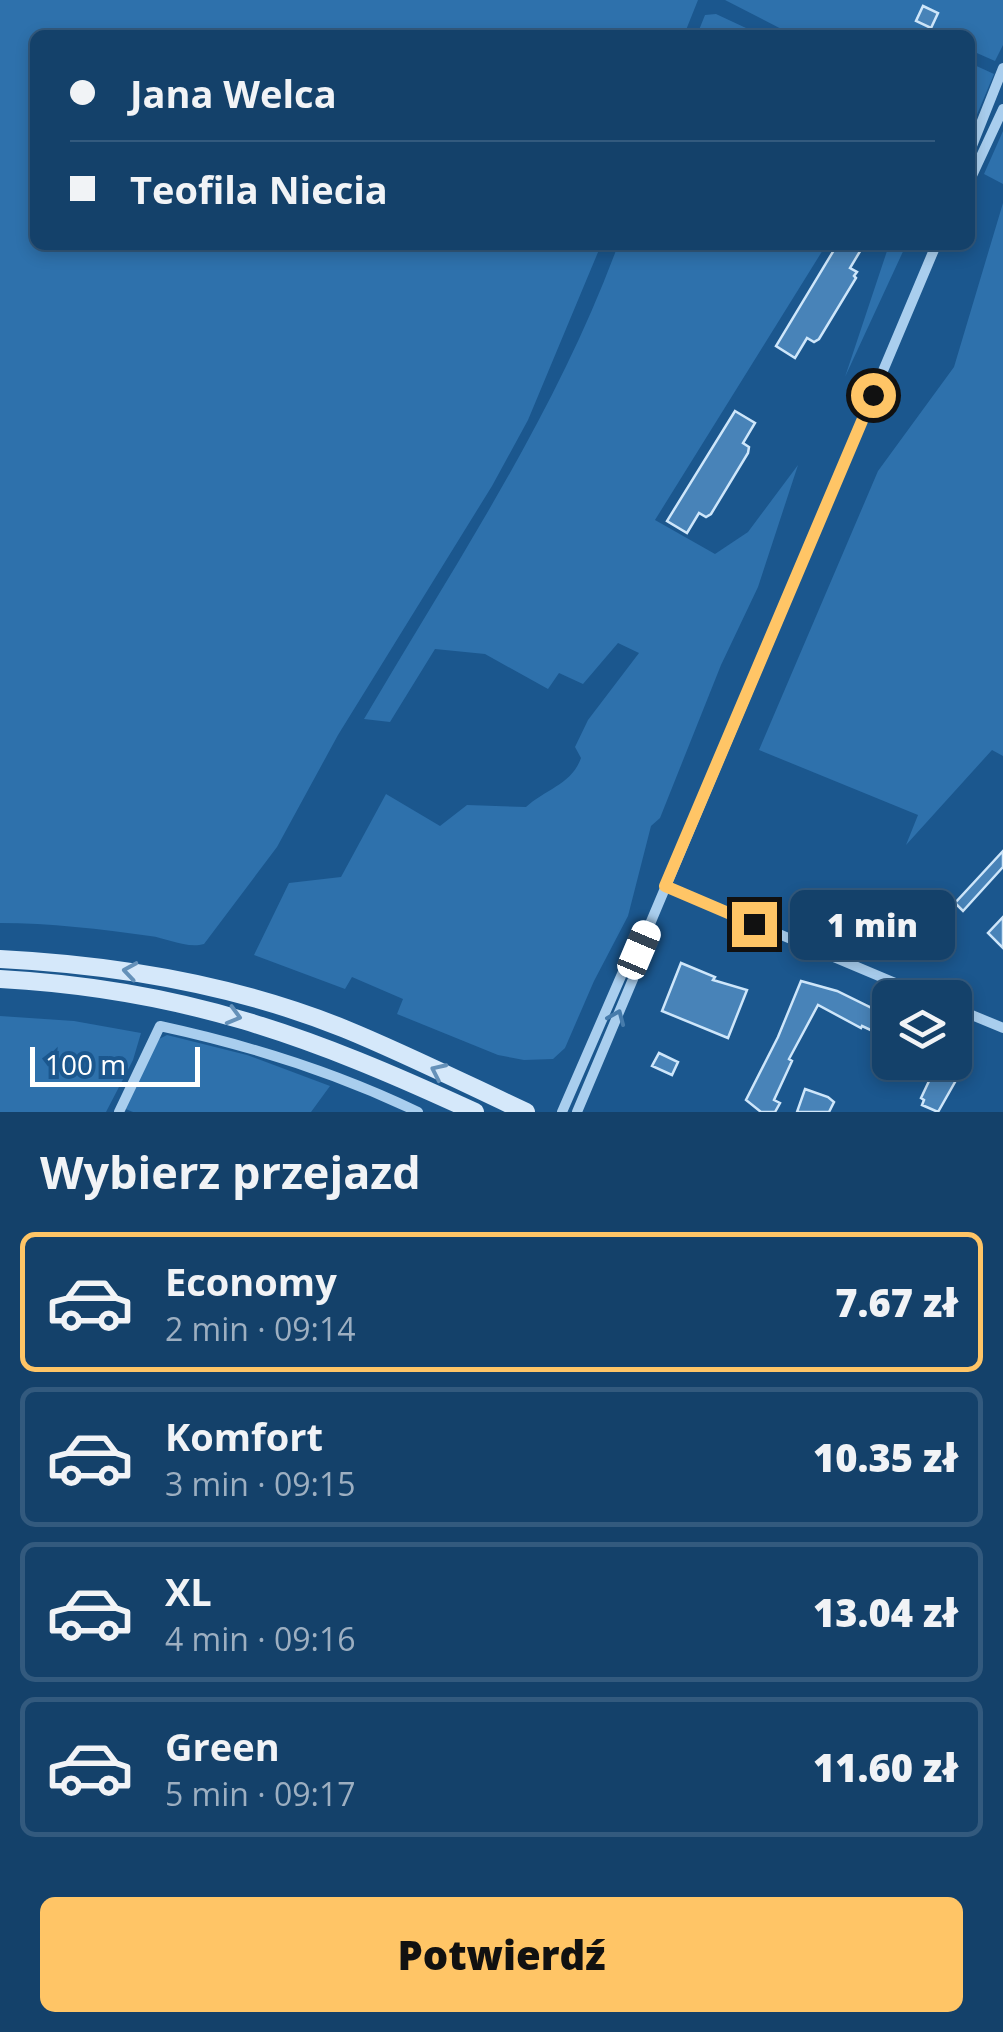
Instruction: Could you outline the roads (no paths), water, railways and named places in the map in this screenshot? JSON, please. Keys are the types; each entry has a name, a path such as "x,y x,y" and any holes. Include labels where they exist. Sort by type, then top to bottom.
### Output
{"main road":[{"path":"0,959 129,970 272,1004 341,1028 526,1112"},
{"path":"0,979 100,987 220,1011 334,1049 475,1112"}],"street":[{"path":"975,138 1003,68"},
{"path":"975,169 1003,109"},
{"path":"578,1112 636,972 639,950 665,886 934,250"},
{"path":"665,886 888,980"},
{"path":"562,1112 625,968 639,950"},
{"path":"972,1015 1003,1028"},
{"path":"118,1112 160,1026 270,1055 370,1090 418,1112"}]}
